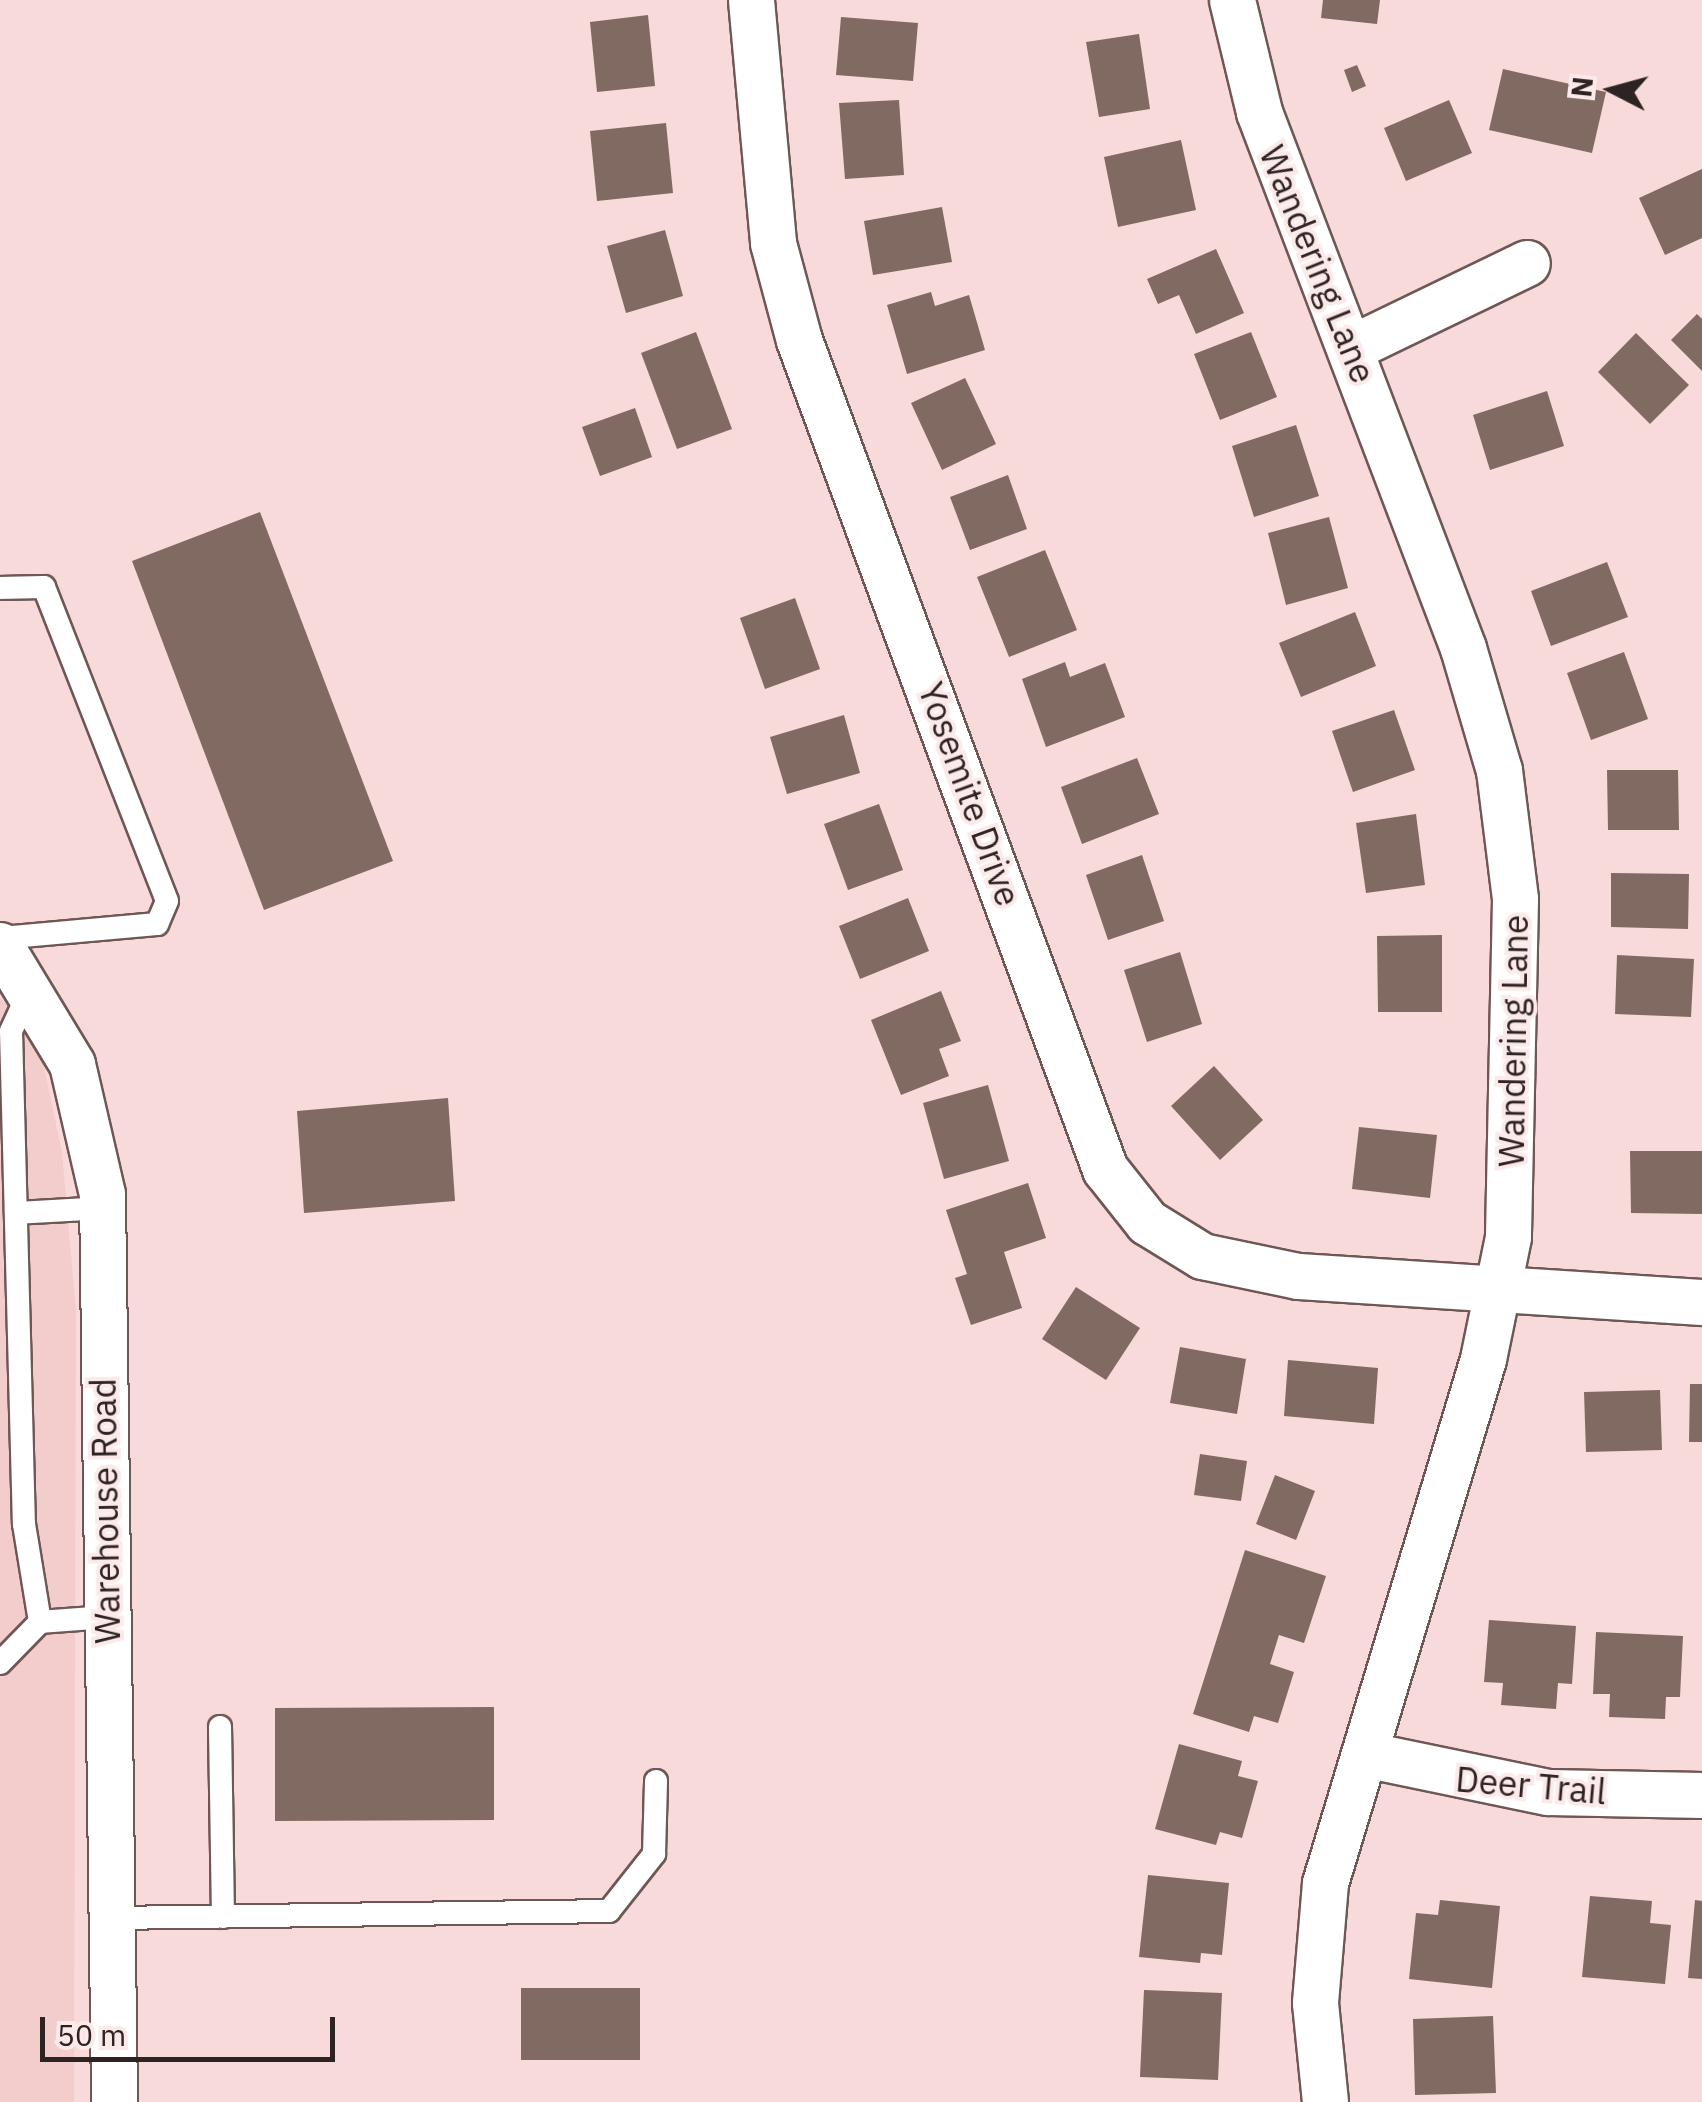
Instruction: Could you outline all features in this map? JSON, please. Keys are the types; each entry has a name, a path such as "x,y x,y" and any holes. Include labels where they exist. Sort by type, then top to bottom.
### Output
{"street":[{"name":"Yosemite Drive","path":"751,0 773,243 799,340 1105,1169 1147,1222 1202,1256 1298,1276 1498,1294 1702,1302"},
{"name":"Wandering Lane","path":"1232,0 1259,112 1353,347 1463,648 1510,834 1515,1086 1498,1294 1325,1884 1315,2003 1324,2102"},
{"path":"1353,347 1528,264"},
{"name":"Warehouse Road","path":"0,942 14,1012 78,1080 102,1208 114,2102"},
{"name":"Deer Trail","path":"1364,1754 1548,1792 1702,1795"}],"lane":[{"path":"0,588 44,587 166,901 157,924 0,942"},
{"path":"14,1012 24,1524 40,1622"},
{"path":"16,1213 102,1208"},
{"path":"0,1662 40,1622 106,1618"},
{"path":"220,1726 223,1917"},
{"path":"112,1918 609,1911 654,1854 656,1781"}],"shaded area":[{"path":"0,997 40,1048 62,1152 76,1312 74,2102 0,2102"}],"building":[{"path":"1323,0 1380,0 1377,24 1321,18"},
{"path":"648,15 655,86 597,92 590,22"},
{"path":"841,17 918,23 913,81 836,75"},
{"path":"1139,34 1150,109 1099,117 1086,42"},
{"path":"1357,65 1366,86 1352,92 1344,70"},
{"path":"1503,69 1606,92 1592,153 1489,130"},
{"path":"899,100 904,175 845,179 839,103"},
{"path":"1449,100 1472,153 1406,181 1384,128"},
{"path":"666,123 673,193 597,201 590,131"},
{"path":"1181,140 1196,210 1118,227 1104,157"},
{"path":"1702,169 1702,238 1665,255 1639,198"},
{"path":"942,207 952,262 873,275 864,221"},
{"path":"665,230 683,296 626,313 607,246"},
{"path":"1216,249 1244,313 1196,334 1179,295 1158,304 1147,279"},
{"path":"931,292 935,306 969,295 985,350 907,374 887,305"},
{"path":"1697,314 1702,319 1702,371 1671,340"},
{"path":"696,332 732,429 677,449 641,353"},
{"path":"1251,332 1277,397 1220,420 1194,354"},
{"path":"1636,333 1689,385 1650,424 1598,372"},
{"path":"965,378 996,444 942,470 911,403"},
{"path":"1547,391 1564,446 1490,470 1473,415"},
{"path":"635,408 652,457 600,476 582,427"},
{"path":"1296,425 1319,496 1254,517 1232,446"},
{"path":"1008,475 1027,529 970,550 950,497"},
{"path":"260,512 393,861 264,910 132,561"},
{"path":"1329,517 1348,588 1286,605 1268,533"},
{"path":"1045,550 1077,630 1009,657 977,577"},
{"path":"1607,562 1628,617 1551,646 1531,591"},
{"path":"795,598 820,669 765,689 740,618"},
{"path":"1355,612 1376,666 1301,697 1279,643"},
{"path":"1624,652 1648,719 1591,740 1567,673"},
{"path":"1065,662 1070,677 1105,663 1125,717 1046,747 1022,679"},
{"path":"1394,710 1415,770 1353,792 1332,731"},
{"path":"844,715 860,773 787,794 770,737"},
{"path":"1137,758 1159,814 1082,844 1061,787"},
{"path":"1607,770 1678,770 1679,830 1608,830"},
{"path":"879,804 903,870 848,890 824,824"},
{"path":"1416,814 1425,885 1366,893 1356,823"},
{"path":"1142,855 1164,921 1108,940 1086,875"},
{"path":"1611,873 1689,874 1688,929 1611,927"},
{"path":"908,898 929,951 860,979 839,926"},
{"path":"1442,935 1442,1012 1378,1012 1377,936"},
{"path":"1180,952 1202,1024 1147,1042 1124,970"},
{"path":"1617,955 1694,959 1691,1017 1615,1014"},
{"path":"941,991 961,1041 939,1049 949,1076 901,1095 871,1020"},
{"path":"1214,1066 1263,1120 1220,1160 1171,1106"},
{"path":"988,1085 1009,1161 944,1179 923,1103"},
{"path":"448,1098 455,1201 304,1213 297,1111"},
{"path":"1359,1127 1437,1135 1430,1198 1352,1189"},
{"path":"1630,1151 1702,1151 1702,1214 1631,1213"},
{"path":"1028,1183 1046,1238 1004,1252 1022,1308 971,1325 955,1278 967,1274 946,1210"},
{"path":"1076,1287 1140,1328 1106,1380 1042,1339"},
{"path":"1180,1347 1246,1359 1237,1414 1170,1403"},
{"path":"1288,1360 1378,1368 1374,1424 1284,1416"},
{"path":"1690,1384 1702,1384 1702,1442 1689,1442"},
{"path":"1660,1390 1662,1450 1586,1452 1584,1392"},
{"path":"1200,1454 1247,1461 1241,1501 1194,1495"},
{"path":"1275,1475 1315,1491 1296,1540 1256,1524"},
{"path":"1245,1550 1326,1576 1304,1643 1279,1635 1270,1664 1294,1672 1278,1723 1254,1716 1249,1732 1193,1714"},
{"path":"1489,1620 1576,1626 1572,1684 1558,1683 1556,1709 1501,1705 1503,1683 1484,1682"},
{"path":"1596,1632 1683,1636 1680,1697 1666,1697 1665,1719 1609,1717 1610,1694 1593,1694"},
{"path":"494,1707 494,1820 275,1821 275,1708"},
{"path":"1179,1744 1242,1761 1238,1776 1258,1781 1242,1838 1220,1832 1216,1845 1155,1829"},
{"path":"1148,1875 1229,1883 1222,1955 1201,1953 1200,1963 1139,1957"},
{"path":"1590,1896 1652,1901 1650,1923 1671,1925 1665,1984 1582,1977"},
{"path":"1440,1900 1500,1906 1492,1988 1409,1979 1416,1913 1438,1915"},
{"path":"1695,1900 1702,1901 1702,1979 1688,1978"},
{"path":"521,1988 640,1988 640,2060 521,2060"},
{"path":"1144,1990 1222,1993 1218,2080 1140,2077"},
{"path":"1493,2016 1496,2093 1415,2095 1413,2019"}]}
